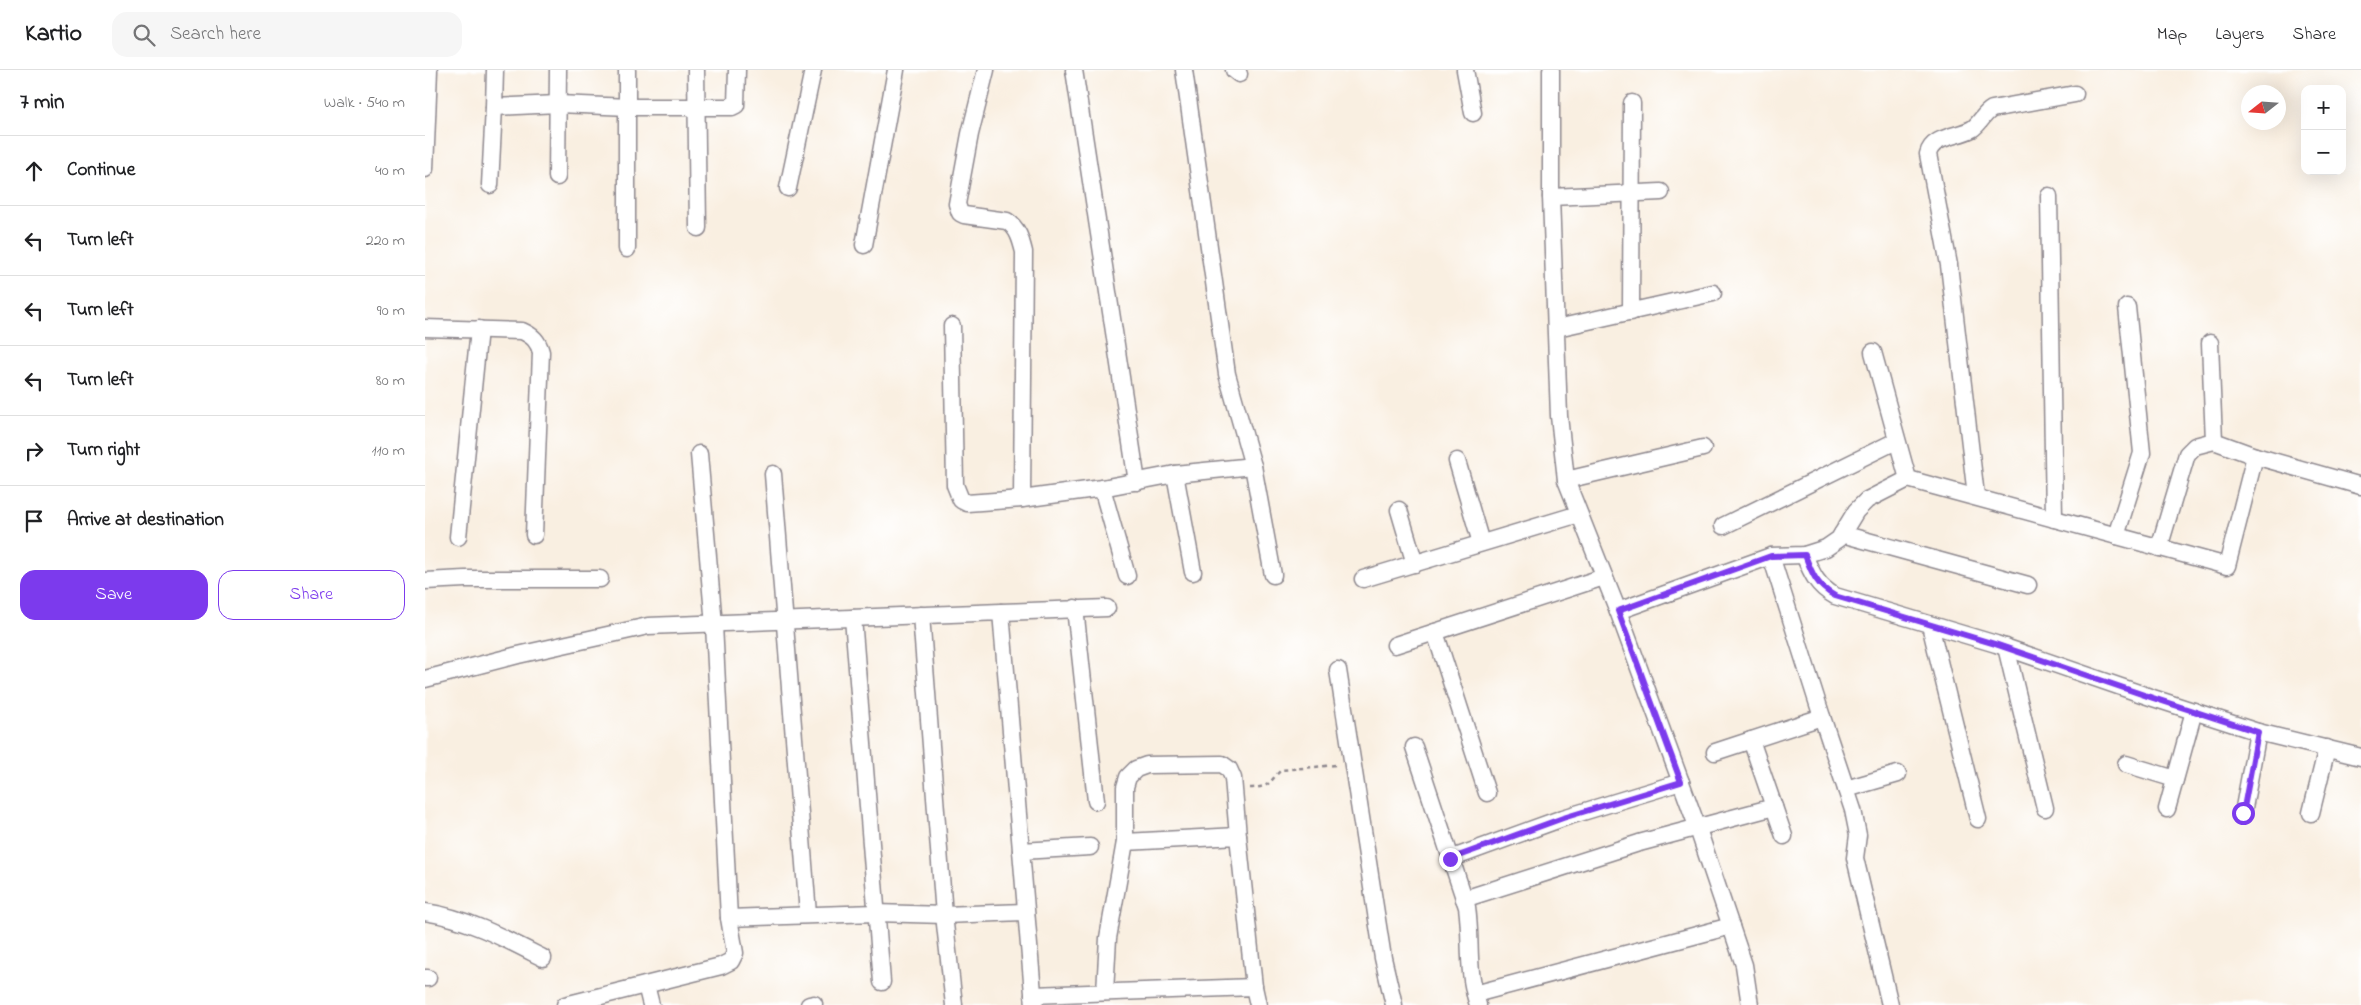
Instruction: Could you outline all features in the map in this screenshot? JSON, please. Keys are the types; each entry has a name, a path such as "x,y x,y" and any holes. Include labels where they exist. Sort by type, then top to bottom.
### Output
{"street":[{"path":"425,169 429,70"},
{"path":"490,185 495,70"},
{"path":"557,177 558,70"},
{"path":"627,70 629,107 627,249"},
{"path":"696,70 698,228"},
{"path":"494,107 558,104 629,107 734,107 736,105 737,70"},
{"path":"788,188 813,70"},
{"path":"864,245 896,70"},
{"path":"986,70 970,134 957,204 960,213 964,215 1007,221 1012,225 1022,242 1024,252 1022,499"},
{"path":"1074,70 1137,482"},
{"path":"1184,70 1227,374 1253,466 1273,575"},
{"path":"1465,70 1473,113"},
{"path":"1551,70 1551,197 1559,416 1566,480 1618,611 1697,826 1744,964 1750,1005"},
{"path":"1975,496 1949,265 1928,154 1930,147 1935,142 1973,128 1984,114 1992,110 2075,94"},
{"path":"1631,103 1631,312"},
{"path":"1551,197 1661,192"},
{"path":"2049,196 2054,519"},
{"path":"1557,328 1713,293"},
{"path":"2116,536 2142,453 2127,307"},
{"path":"952,326 957,493 961,500 967,503 1022,499 1102,488 1175,474 1253,466"},
{"path":"425,328 522,331 532,335 538,342 541,352 534,535"},
{"path":"458,537 479,329"},
{"path":"2210,343 2214,441"},
{"path":"1873,352 1908,479"},
{"path":"1723,526 1896,441"},
{"path":"2159,548 2187,454 2195,446 2214,441 2255,456 2361,486"},
{"path":"1566,480 1703,448"},
{"path":"565,1005 721,966 731,961 735,953 729,918 714,625 699,454"},
{"path":"1618,611 1771,556 1805,555 1826,548 1842,534 1856,512 1867,500 1908,479 2227,566 2255,456"},
{"path":"1457,461 1481,544"},
{"path":"773,474 808,914"},
{"path":"1175,474 1193,572"},
{"path":"1102,488 1127,576"},
{"path":"1399,510 1415,564"},
{"path":"1363,579 1579,514"},
{"path":"1842,534 2028,585"},
{"path":"1805,555 1814,578 1822,589 1835,596 2006,647 2258,732 2361,757"},
{"path":"1771,556 1846,789 1858,835 1855,858 1890,1005"},
{"path":"1395,645 1604,577"},
{"path":"425,581 465,579 600,579"},
{"path":"1075,608 1096,800"},
{"path":"425,679 518,655 648,626 714,625 1107,608"},
{"path":"1001,612 1025,912 1034,1000 1105,992 1254,986"},
{"path":"921,615 944,915 954,1005"},
{"path":"853,618 882,982"},
{"path":"1930,625 1977,819"},
{"path":"1435,632 1487,793"},
{"path":"2006,647 2045,808"},
{"path":"1339,670 1390,1004"},
{"path":"2167,809 2194,711"},
{"path":"1715,752 1822,717"},
{"path":"2243,813 2258,732"},
{"path":"1751,740 1784,836"},
{"path":"1414,747 1464,899 1469,922 1468,957 1477,999 1731,926"},
{"path":"2311,812 2327,748"},
{"path":"1105,992 1108,938 1125,842 1125,787 1128,777 1136,768 1147,766 1222,764 1229,769 1234,789 1254,986 1258,1005"},
{"path":"2126,764 2175,778"},
{"path":"1846,789 1897,774"},
{"path":"1450,859 1563,818 1681,782"},
{"path":"1464,899 1639,843 1774,807"},
{"path":"1125,842 1238,836"},
{"path":"1021,851 1090,848"},
{"path":"425,912 500,936 543,958"},
{"path":"729,918 808,914 944,915 1025,912"},
{"path":"646,985 651,1005"}],"path":[{"path":"1234,789 1265,788 1271,784 1281,770 1353,763"}],"route":[{"path":"1450,859 1563,818 1681,782 1618,611 1771,556 1805,555 1814,578 1822,589 1835,596 1995,644 2258,732 2243,813"}]}
